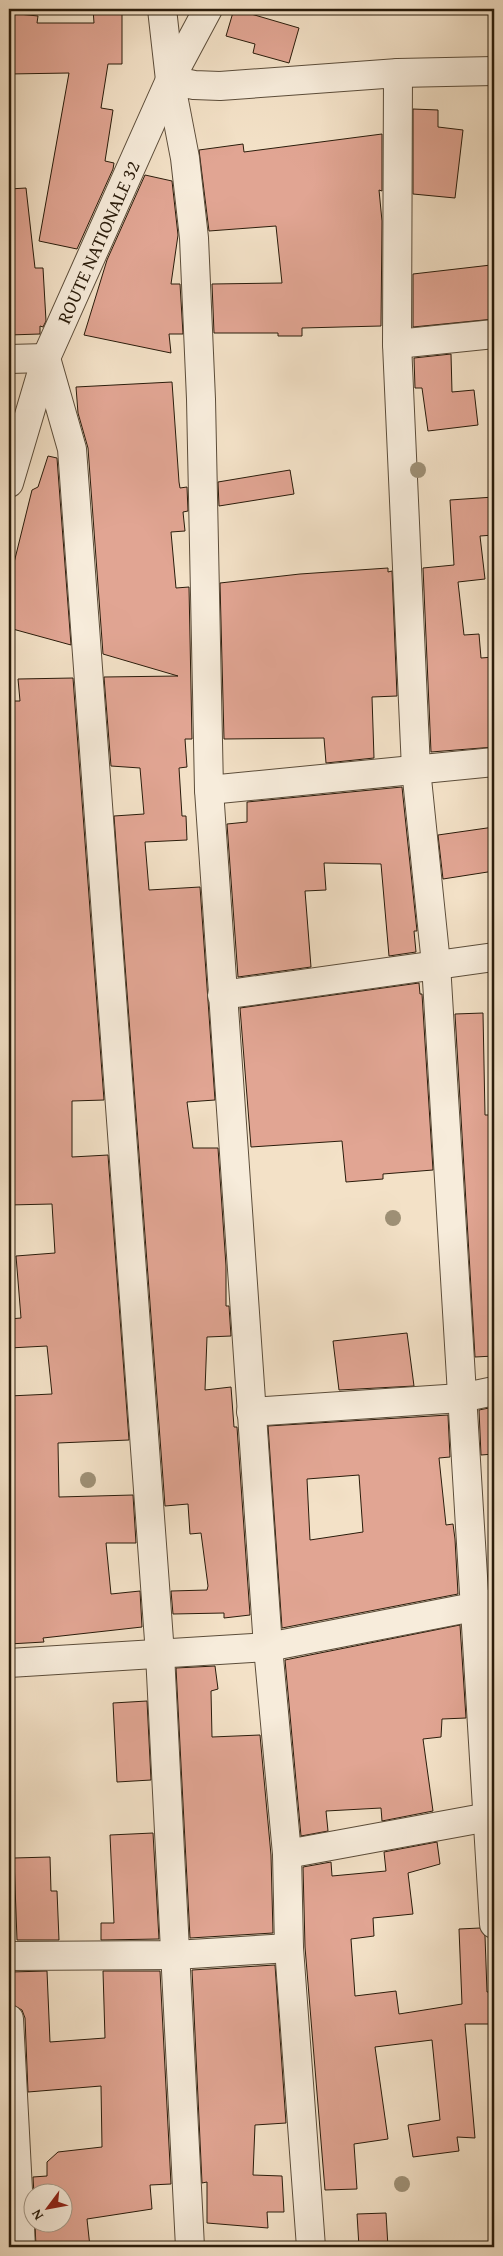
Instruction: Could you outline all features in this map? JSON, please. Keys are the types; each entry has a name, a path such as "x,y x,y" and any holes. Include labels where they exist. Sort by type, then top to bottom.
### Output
{"street":[{"path":"162,9 170,80 185,158 194,238 201,400 209,790 268,1647 287,1854 289,1948 311,2247"},
{"name":"ROUTE NATIONALE 32","path":"9,483 46,358 170,80 208,9"},
{"path":"170,80 194,85 220,86 398,72 494,71"},
{"path":"398,72 397,344 416,769 436,964 461,1398 484,1605 494,1924"},
{"path":"397,344 494,334"},
{"path":"9,359 46,358 72,450 160,1654 190,2247"},
{"path":"209,790 494,762"},
{"path":"222,995 494,957"},
{"path":"251,1412 461,1398 494,1391"},
{"path":"9,1663 268,1647 484,1605"},
{"path":"287,1854 492,1817"},
{"path":"9,1956 175,1955 289,1948"},
{"path":"9,2019 21,2247"}],"building":[{"path":"93,9 122,9 122,64 108,64 101,108 113,110 105,161 114,163 113,169 77,249 39,241 69,73 9,74 9,13 38,16 37,23 94,23"},
{"path":"234,9 299,28 289,63 253,53 255,44 226,36"},
{"path":"413,109 438,110 438,127 463,130 455,198 413,194"},
{"path":"382,134 382,191 379,190 382,221 381,326 302,328 302,336 278,336 278,333 214,333 212,284 282,283 276,226 209,231 199,150 243,144 244,152"},
{"path":"145,175 172,181 178,235 171,284 180,284 183,334 169,334 171,353 84,335 107,260"},
{"path":"26,188 35,268 43,268 46,321 43,327 40,326 40,334 9,335 9,189"},
{"path":"491,265 494,289 494,319 413,327 413,274"},
{"path":"451,354 452,392 474,390 478,425 428,431 422,388 415,388 414,358"},
{"path":"172,382 179,482 180,488 187,487 188,511 183,512 185,531 171,532 176,588 189,587 192,739 185,739 187,767 179,768 182,816 186,816 187,840 145,842 149,890 200,887 215,1100 187,1102 193,1148 218,1148 226,1266 226,1306 229,1306 231,1336 207,1337 205,1390 231,1387 234,1427 237,1427 250,1615 224,1618 224,1613 173,1614 171,1591 207,1590 208,1586 201,1533 190,1534 188,1504 165,1506 114,816 144,814 140,768 111,766 104,677 178,676 103,654 88,448 78,413 76,387"},
{"path":"48,456 57,458 71,645 9,628 9,583 32,490 38,487"},
{"path":"290,470 294,494 219,506 218,482"},
{"path":"494,497 494,535 480,536 485,579 458,582 464,635 479,634 481,658 494,657 494,747 431,752 423,568 454,565 450,500"},
{"path":"388,568 388,572 392,571 397,696 372,697 374,758 326,763 324,738 224,739 220,583 300,574"},
{"path":"73,678 104,1100 72,1101 72,1157 108,1155 129,1440 58,1443 59,1497 133,1495 136,1543 106,1543 111,1594 140,1591 142,1627 43,1638 44,1642 9,1644 9,1396 52,1394 47,1346 9,1348 9,1319 21,1318 16,1256 55,1253 52,1204 9,1205 9,701 20,701 18,679"},
{"path":"402,787 417,931 414,931 416,952 389,956 381,864 324,863 326,890 305,891 311,967 238,977 227,824 247,822 247,802"},
{"path":"494,827 494,871 443,879 438,835"},
{"path":"419,983 420,994 422,994 433,1170 383,1174 383,1179 346,1182 342,1141 251,1147 240,1008"},
{"path":"483,1013 485,1115 494,1115 494,1228 489,1228 492,1319 489,1319 494,1356 475,1357 455,1014"},
{"path":"407,1333 414,1386 339,1390 333,1341"},
{"path":"494,1407 494,1454 481,1455 479,1410"},
{"path":"448,1415 450,1457 439,1458 446,1525 453,1524 458,1594 282,1628 268,1426","holes":["359,1475 363,1532 310,1540 307,1479"]},
{"path":"460,1625 466,1718 442,1719 441,1737 423,1739 433,1811 382,1821 381,1808 326,1811 328,1831 301,1836 285,1660"},
{"path":"215,1666 218,1689 211,1691 212,1737 260,1735 271,1855 273,1933 190,1938 176,1668"},
{"path":"147,1701 151,1780 117,1782 113,1703"},
{"path":"153,1833 159,1939 101,1940 101,1923 114,1923 110,1835"},
{"path":"437,1842 440,1864 408,1873 413,1914 373,1918 374,1936 351,1939 355,1996 396,1991 399,2014 462,2004 459,1929 480,1928 485,1936 487,1992 490,1992 492,2024 465,2024 475,2138 457,2137 459,2151 413,2157 408,2125 440,2120 432,2040 375,2047 388,2139 354,2144 357,2189 325,2190 305,1947 303,1867 331,1862 332,1876 386,1871 384,1852"},
{"path":"50,1857 51,1891 57,1891 59,1940 17,1940 14,1858"},
{"path":"275,1965 286,2123 255,2125 253,2175 282,2176 284,2212 267,2212 268,2228 207,2223 207,2182 202,2183 192,1970"},
{"path":"47,1971 50,2042 105,2038 103,1971 160,1971 171,2184 150,2185 152,2209 87,2219 90,2247 36,2247 35,2234 72,2234 72,2184 33,2184 33,2177 47,2176 47,2162 58,2152 102,2147 101,2086 28,2092 25,2018 22,2010 11,2004 10,1972"},
{"path":"386,2213 388,2247 359,2247 357,2214"}]}
